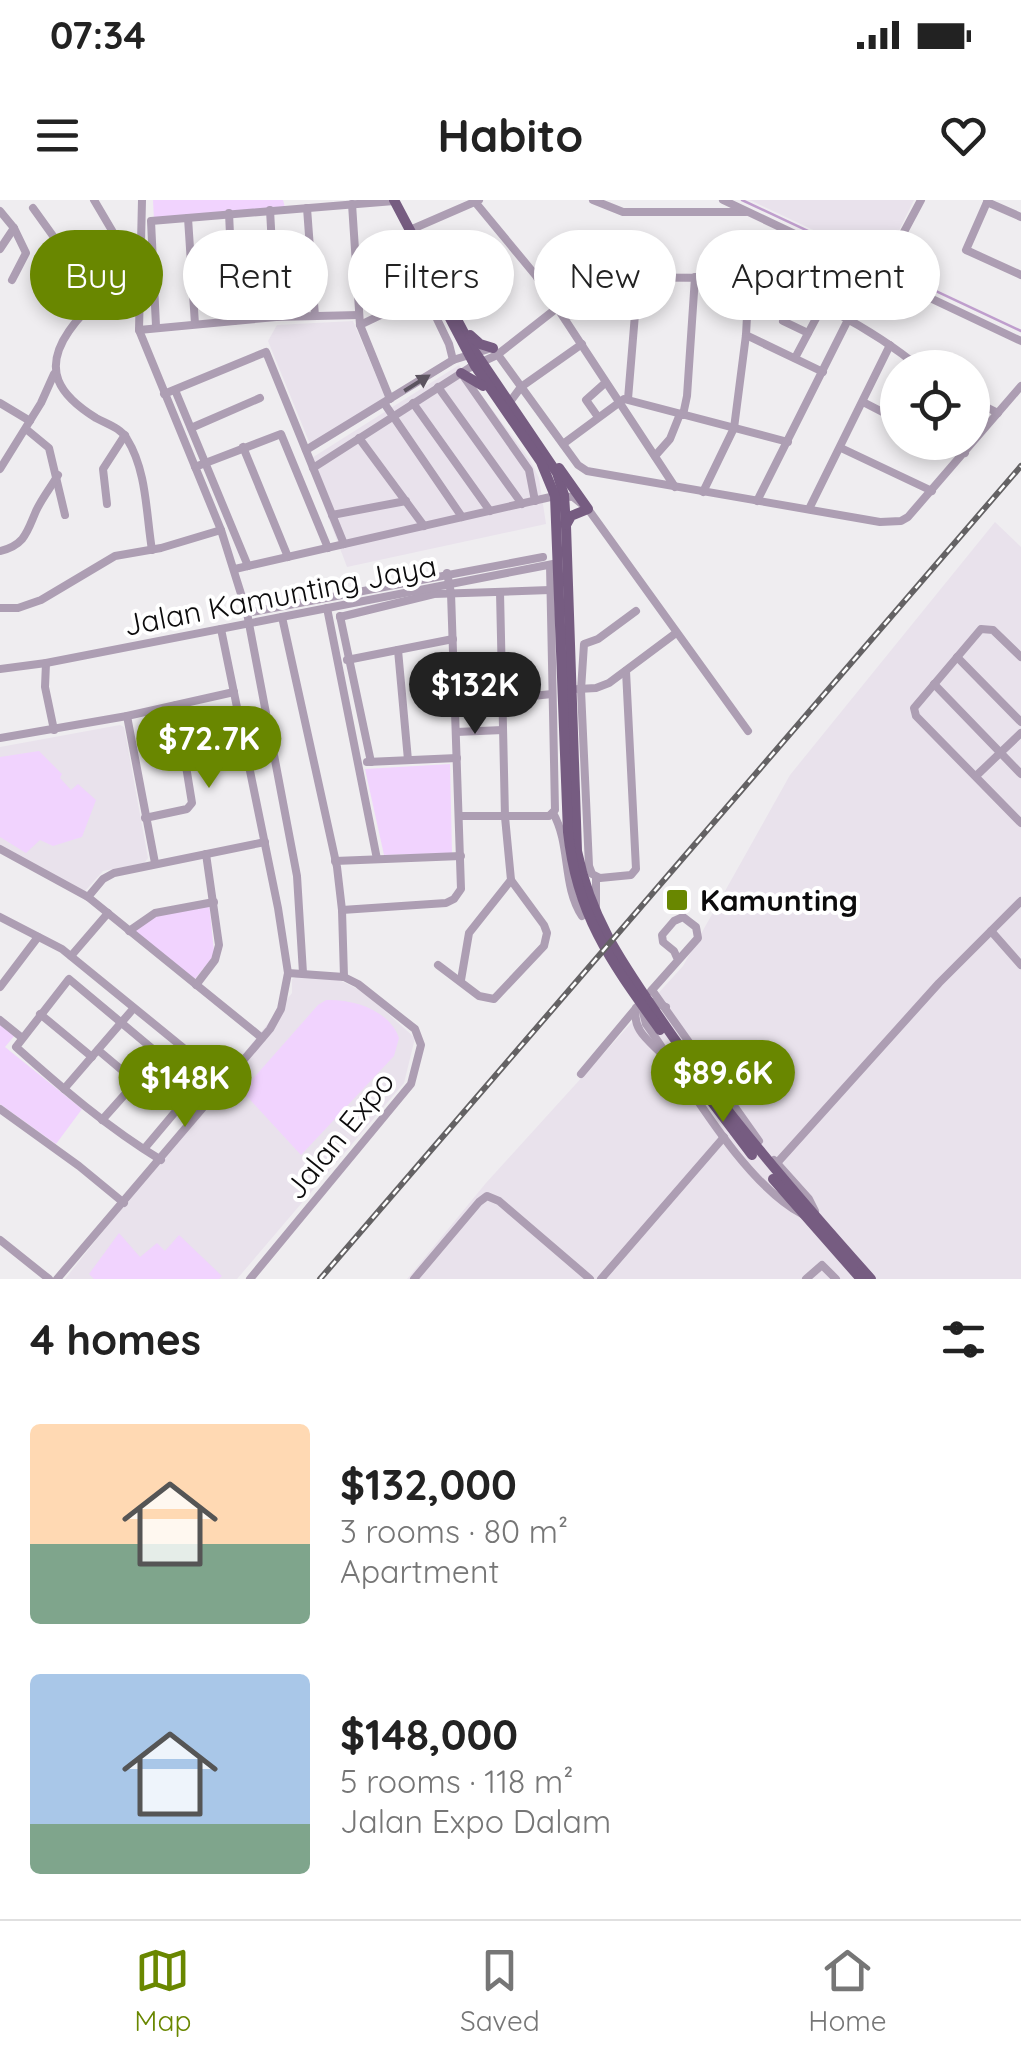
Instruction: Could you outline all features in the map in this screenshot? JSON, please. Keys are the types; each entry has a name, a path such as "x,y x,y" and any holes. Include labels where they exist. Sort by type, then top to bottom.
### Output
{"main road":[{"path":"394,200 410,230"},
{"path":"448,320 557,473 550,498 561,521"},
{"path":"457,320 476,360 546,471 550,498 561,521 555,562 577,851 582,879 601,928 732,1132 861,1279"},
{"path":"461,320 476,341 497,351"},
{"path":"453,360 461,350 458,335"},
{"path":"461,373 486,388 510,417"},
{"path":"544,454 565,475 588,510 561,521"},
{"path":"555,562 577,688 569,763"},
{"path":"732,1132 871,1279"}],"street":[{"path":"94,200 111,230"},
{"path":"141,230 142,200"},
{"path":"156,326 150,222 307,208 318,203 394,200"},
{"path":"593,200 623,212 750,212"},
{"path":"723,200 787,230"},
{"path":"905,230 921,200"},
{"path":"410,230 477,201 534,273"},
{"path":"1021,218 988,201 966,250 1021,275"},
{"path":"352,204 353,230"},
{"path":"33,208 49,230"},
{"path":"307,208 309,230"},
{"path":"270,210 271,230"},
{"path":"0,211 26,253 12,280"},
{"path":"229,213 234,322"},
{"path":"188,218 195,324"},
{"path":"0,249 14,228"},
{"path":"655,456 670,440 682,415 694,277 676,277"},
{"path":"940,303 1021,340"},
{"path":"0,469 28,425 54,374 62,341 78,320"},
{"path":"138,320 138,330 235,569 297,876 303,973"},
{"path":"138,330 251,320"},
{"path":"359,320 392,416 462,517"},
{"path":"439,320 453,360"},
{"path":"313,468 540,320"},
{"path":"565,320 605,383 623,401 675,487"},
{"path":"623,401 633,320"},
{"path":"703,492 734,428 747,320"},
{"path":"795,358 815,320"},
{"path":"844,320 897,350"},
{"path":"784,321 808,333"},
{"path":"757,501 848,322"},
{"path":"746,335 823,372"},
{"path":"509,404 520,387 582,344"},
{"path":"809,509 890,345"},
{"path":"497,351 562,444 586,471 880,522 902,521 958,460"},
{"path":"164,394 266,352 344,544"},
{"path":"306,450 453,360 476,360"},
{"path":"461,373 550,498"},
{"path":"54,374 86,411 125,435 139,462 152,550"},
{"path":"598,417 586,400 605,383"},
{"path":"990,422 1021,386"},
{"path":"438,387 522,504"},
{"path":"175,390 248,566"},
{"path":"180,433 260,398"},
{"path":"562,444 623,401 788,442"},
{"path":"863,402 880,411"},
{"path":"0,403 49,448 65,516"},
{"path":"413,403 490,511"},
{"path":"990,409 998,413"},
{"path":"195,467 281,434 328,548"},
{"path":"107,504 103,468 125,435"},
{"path":"359,438 424,526"},
{"path":"318,443 326,460"},
{"path":"244,447 288,557"},
{"path":"840,448 932,491"},
{"path":"0,550 14,548 25,538 58,475"},
{"path":"235,569 550,498 573,498 588,510 748,731"},
{"path":"332,515 406,501"},
{"path":"0,608 18,608 42,600 116,556 221,530"},
{"path":"246,613 447,573 555,562 550,590 553,813 560,830 567,876 582,916 596,906 577,688 584,644 598,639 636,612"},
{"name":"Jalan Kamunting Jaya","path":"0,669 450,589 555,562"},
{"path":"342,910 446,903 454,900 461,888 454,662 447,573"},
{"path":"340,617 450,589 550,590"},
{"path":"438,966 480,996 494,998 544,946 547,933 512,880 505,816 500,592"},
{"path":"338,606 371,762"},
{"path":"327,608 377,860"},
{"path":"282,617 335,861 342,910 344,978"},
{"path":"1021,657 993,630 985,628 915,705 914,712 1021,822"},
{"path":"57,1279 161,1160 262,1038 281,1009 288,973 221,629"},
{"path":"577,688 602,686 676,634"},
{"path":"338,662 453,640"},
{"path":"398,650 408,760"},
{"path":"957,657 1021,722"},
{"path":"454,662 502,661"},
{"path":"46,663 45,687 54,730"},
{"path":"596,877 631,874 636,869 626,671"},
{"path":"934,684 1021,774"},
{"path":"0,738 234,692"},
{"path":"503,699 552,694"},
{"path":"145,818 188,810 192,804 176,705"},
{"path":"126,716 154,863"},
{"path":"456,732 503,730"},
{"path":"976,776 1021,733"},
{"path":"358,762 457,758"},
{"path":"459,816 553,813"},
{"path":"88,896 108,875 264,842"},
{"path":"0,849 88,896 262,1038"},
{"path":"196,984 218,953 206,854"},
{"path":"335,861 460,856"},
{"path":"460,980 470,933 512,880"},
{"path":"777,1163 940,982 1021,901"},
{"path":"129,930 155,913 214,902"},
{"path":"72,956 108,913"},
{"path":"0,917 72,956 224,1082"},
{"path":"581,1074 700,935 696,927 682,918 662,935 662,942 678,960"},
{"path":"991,931 1021,966"},
{"path":"0,987 38,936"},
{"name":"Jalan Expo","path":"250,1279 360,1148 415,1075 422,1045 415,1030 378,998 344,978 288,973"},
{"path":"18,1042 69,979 197,1086 144,1149"},
{"path":"662,980 666,1007"},
{"path":"652,990 720,1090 809,1199 820,1221"},
{"path":"666,1007 653,1002 646,1007 643,1017 676,1067"},
{"path":"636,1007 636,1024 644,1038"},
{"path":"64,1089 133,1009"},
{"path":"40,1014 136,1082"},
{"path":"0,1020 64,1089 161,1160"},
{"path":"601,1279 732,1132 676,1067 644,1038 633,1030 616,1032"},
{"path":"102,1120 160,1055"},
{"path":"0,1109 124,1203"},
{"path":"414,1279 487,1196 498,1201 590,1279"},
{"path":"0,1242 49,1279"},
{"path":"806,1279 822,1264 836,1279"}],"shaded area":[{"path":"153,200 283,200 286,211 154,220"},
{"path":"750,200 914,200 899,230 813,230"},
{"path":"353,321 385,397 310,444 268,341 277,325"},
{"path":"459,365 530,460 539,478 546,524 347,567 307,461"},
{"path":"995,522 1021,547 1021,1279 407,1279 486,1183 683,966 790,775"},
{"path":"124,727 148,858 144,863 103,871 85,891 0,845 0,747"},
{"path":"39,751 62,774 60,778 71,790 78,784 96,800 82,837 53,846 40,840 26,853 0,837 0,757"},
{"path":"450,764 452,853 384,855 365,769"},
{"path":"209,903 214,951 194,980 134,931 153,917"},
{"path":"298,976 339,980 364,992 415,1038 404,1083 237,1279 65,1279 292,993 292,979"},
{"path":"326,1000 348,1002 379,1013 399,1038 394,1056 301,1155 242,1091"},
{"path":"0,1023 15,1035 5,1047 82,1109 56,1144 0,1104"},
{"path":"119,1233 140,1257 157,1243 165,1251 179,1235 222,1276 94,1279 89,1274"}],"waterway":[{"path":"742,200 1021,331"}],"railway":[{"path":"320,1279 1021,466"}],"place":[{"name":"Kamunting","path":"677,900"}]}
